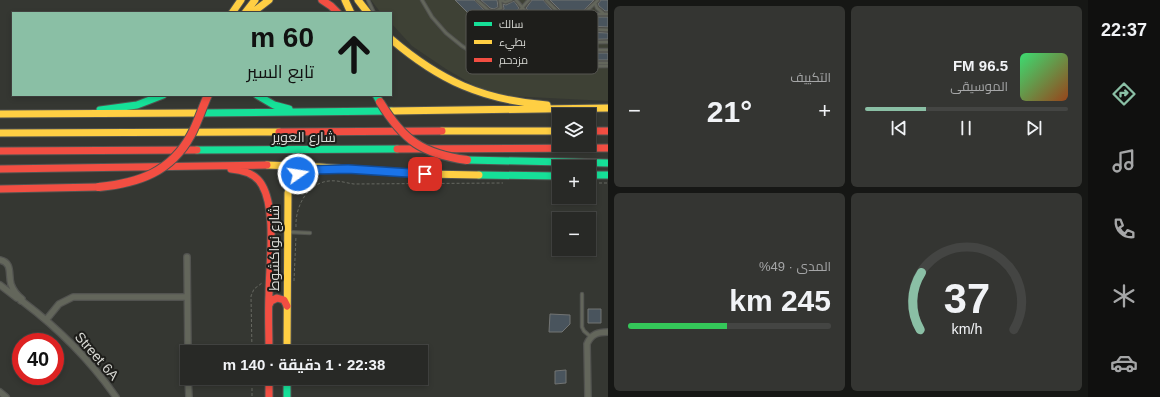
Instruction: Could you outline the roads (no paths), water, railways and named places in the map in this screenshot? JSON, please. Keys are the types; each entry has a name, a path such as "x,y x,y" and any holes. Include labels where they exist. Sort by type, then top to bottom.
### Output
{"main road":[{"path":"233,12 241,0"},
{"path":"245,12 255,0"},
{"path":"253,12 270,0"},
{"path":"322,0 337,12"},
{"path":"345,0 351,12"},
{"path":"358,0 367,12"},
{"path":"392,40 432,70 456,84 476,92 508,101 539,105 560,105 572,108"},
{"path":"57,113 126,108 149,102 161,96"},
{"path":"0,190 115,186 141,180 164,167 179,153 191,136 208,96"},
{"path":"259,96 274,105 317,112"},
{"path":"378,97 389,118 401,132 415,144 431,153 449,158 467,160 608,163"},
{"path":"596,108 608,108"},
{"path":"0,114 552,109"},
{"name":"شارع العوير","path":"0,133 552,131"},
{"path":"596,131 608,131"},
{"name":"شارع العوير","path":"0,151 608,148"},
{"path":"0,169 283,165 425,174 552,176"},
{"name":"شارع نواكشوط","path":"199,167 239,169 248,172 256,178 262,186 266,196 270,223 268,283 269,345"},
{"name":"شارع نواكشوط","path":"287,345 287,232 289,185 303,170 348,169"},
{"path":"596,175 608,175"},
{"path":"268,306 273,299 280,298 284,300 287,308"},
{"path":"269,385 269,397"},
{"path":"287,385 287,397"}],"street":[{"path":"187,257 188,345"},
{"name":"Street 6A","path":"0,260 5,261 10,267 11,285 22,301"},
{"name":"Street 6A","path":"0,285 46,320 83,356 116,397"},
{"path":"46,320 59,304 73,298 188,297"},
{"path":"588,397 587,348 591,336 600,332 608,332"},
{"path":"188,385 189,397"},
{"path":"0,392 6,397"}],"lane":[{"path":"368,0 374,12"},
{"path":"422,0 432,17 442,29 453,40 466,48"},
{"path":"477,0 488,10"},
{"path":"498,10 502,5 500,0"},
{"path":"500,0 507,2 511,0"},
{"path":"516,0 525,10"},
{"path":"520,10 530,0"},
{"path":"546,0 556,10"},
{"path":"587,10 598,0"},
{"path":"595,3 597,8 603,14"},
{"path":"598,14 608,14"},
{"path":"598,29 608,30"},
{"path":"598,42 608,42"},
{"path":"598,64 608,65"},
{"path":"598,65 608,65"},
{"path":"287,232 310,233"},
{"path":"582,294 582,327 587,334 591,336"}]}
